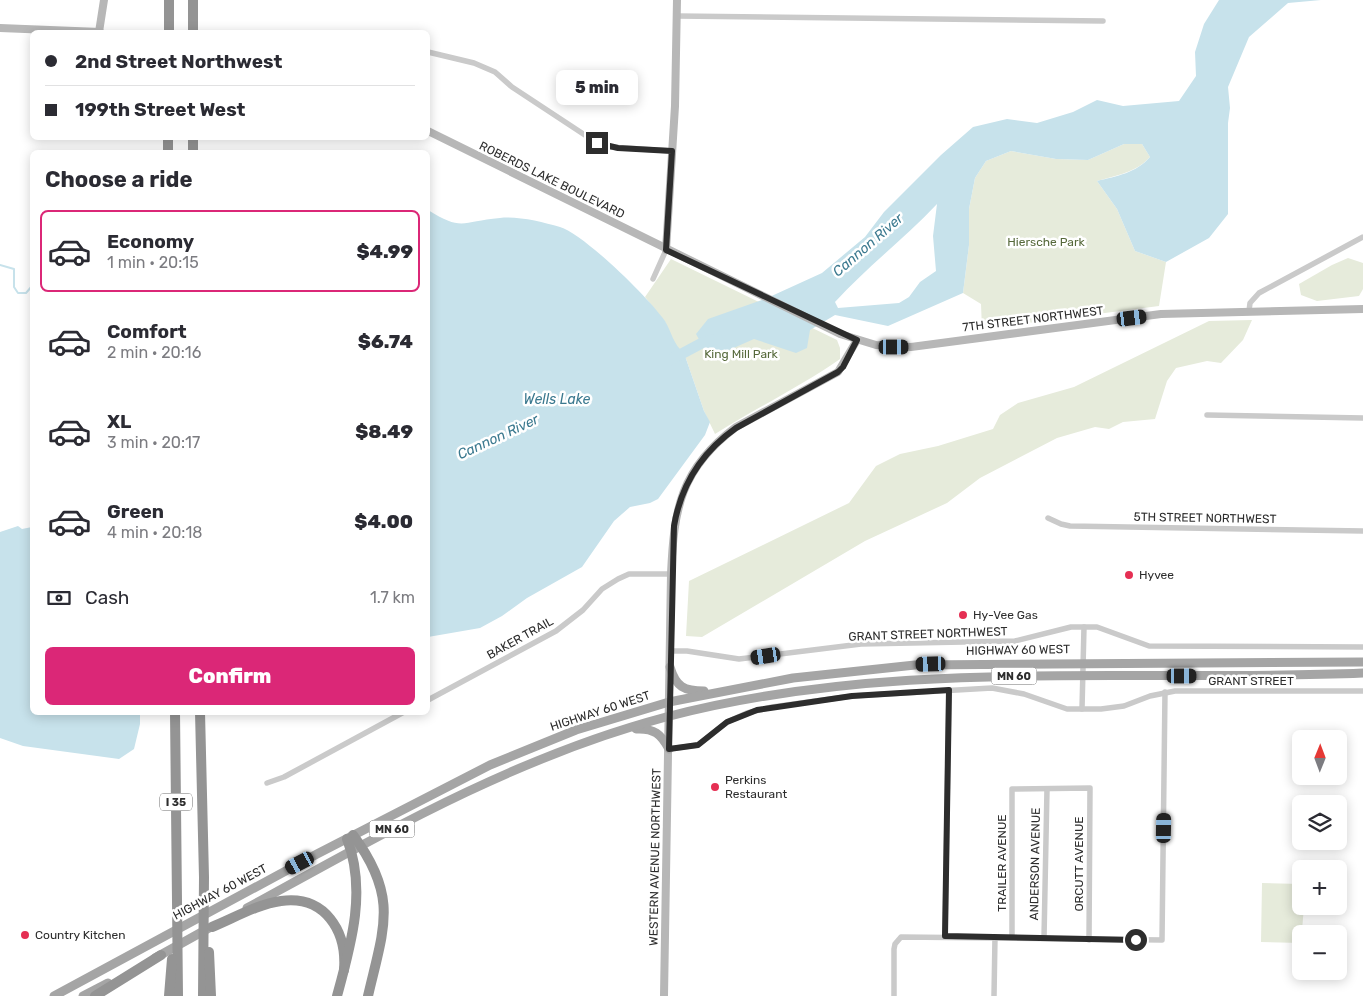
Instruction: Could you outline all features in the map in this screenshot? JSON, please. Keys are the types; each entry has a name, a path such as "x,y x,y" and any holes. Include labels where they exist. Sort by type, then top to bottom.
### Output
{"highway":[{"path":"169,3 169,30"},
{"path":"193,4 193,30"},
{"name":"I 35","path":"172,988 178,891 175,715"},
{"name":"I 35","path":"200,715 206,967"},
{"path":"350,837 377,875 384,908 385,925 368,996"},
{"path":"337,996 355,919 356,848"},
{"path":"212,927 270,903 294,900 306,903 317,907 335,924 344,946 344,970"},
{"path":"95,996 161,955"},
{"path":"203,996 206,967"},
{"path":"206,967 211,996"},
{"path":"172,988 178,996"}],"main road":[{"name":"HIGHWAY 60 WEST","path":"54,996 350,837 526,749 594,724 669,702 793,678 915,665 1083,662 1363,662"},
{"path":"670,667 676,682 683,688 698,691 727,690"},
{"name":"HIGHWAY 60 WEST","path":"83,996 356,848 502,774 551,754 669,716 782,694 884,681 948,677 1282,677 1363,674"},
{"path":"621,730 653,730 664,739 669,749"}],"street":[{"path":"99,30 104,0"},
{"path":"653,280 666,250 672,151 677,0"},
{"path":"677,16 1103,21"},
{"path":"0,28 50,30"},
{"path":"430,52 474,63 495,72 550,113 597,143 618,148 672,151"},
{"name":"ROBERDS LAKE BOULEVARD","path":"430,132 666,250"},
{"path":"1249,311 1250,303 1259,293 1363,237"},
{"name":"7TH STREET NORTHWEST","path":"666,250 826,327 857,340 876,345 911,347 1161,314 1363,309"},
{"name":"WESTERN AVENUE NORTHWEST","path":"664,996 672,574 674,526 677,508 698,464 721,438 838,372 843,367 857,340"},
{"path":"1207,415 1363,418"},
{"name":"5TH STREET NORTHWEST","path":"1048,518 1070,526 1363,530"},
{"name":"BAKER TRAIL","path":"430,699 556,631 583,610 602,589 618,579 629,574 672,574"},
{"path":"1082,709 1084,626"},
{"name":"GRANT STREET NORTHWEST","path":"670,651 686,651 738,659 861,644 1015,641 1071,627 1084,626 1097,627 1149,646 1363,647"},
{"name":"GRANT STREET","path":"669,749 698,745 727,722 757,710 852,696 992,688 1008,690 1052,706 1082,709 1113,708 1165,692 1363,690"},
{"path":"945,936 949,690"},
{"path":"894,996 894,949 898,940 905,936 1162,940 1165,692"},
{"path":"267,783 284,777 398,715"},
{"name":"ORCUTT AVENUE","path":"1047,789 1090,788 1089,940"},
{"name":"TRAILER AVENUE","path":"1012,938 1012,789 1047,789"},
{"name":"ANDERSON AVENUE","path":"1044,938 1047,789"},
{"path":"994,996 995,938"}],"green space":[{"name":"Hiersche Park","path":"1124,144 1142,144 1150,157 1132,170 1097,181 1117,209 1135,251 1166,262 1159,306 982,329 981,304 963,293 969,245 969,209 975,178 986,161 1011,151 1056,159 1088,160"},
{"path":"1348,258 1363,263 1363,289 1359,296 1317,301 1301,295 1299,284"},
{"name":"King Mill Park","path":"671,259 837,340 840,348 840,359 715,434 704,411 684,353 676,347 665,322 645,297"},
{"path":"1252,320 1243,340 1221,363 1207,361 1176,368 1167,381 1155,419 1123,422 1109,429 1095,427 1057,438 980,478 947,503 865,541 702,637 686,636 689,581 849,503 876,466 900,454 938,446 993,429 1000,415 1018,403 1074,387 1209,321"},
{"path":"1262,883 1292,884 1292,915 1303,915 1302,925 1292,925 1292,943 1261,942"}],"water":[{"path":"1219,0 1321,0 1288,3 1249,37 1228,87 1230,108 1228,123 1228,214 1209,238 1166,262 1135,251 1117,209 1097,181 1126,173 1139,167 1150,157 1142,144 1124,144 1088,160 1056,159 1011,151 986,161 975,178 969,209 969,245 963,293 888,326 835,315 810,330 807,348 796,353 754,339 729,350 706,352 696,334 708,319 765,299 822,273 865,237 884,212 941,155 973,127 1007,119 1037,123 1073,112 1097,100 1123,106 1179,101 1196,76 1195,52 1204,24","holes":["937,204 933,236 936,271 920,282 909,297 899,303 838,308 835,302"]},
{"name":"Wells Lake","path":"430,211 456,223 507,218 538,221 560,227 585,242 616,268 665,321 675,342 684,353 704,411 710,422 705,435 658,499 650,503 630,507 614,521 582,567 527,598 502,616 480,628 430,637"},
{"path":"18,526 22,529 30,527 30,715 140,715 140,724 134,749 119,759 23,746 0,738 0,532"}],"waterway":[{"path":"0,265 14,269 14,287 18,293 26,293 30,288"},
{"name":"Cannon River","path":"670,360 702,343 717,339"}],"place":[{"name":"Hyvee","path":"1129,575"},
{"name":"Hy-Vee Gas","path":"963,615"},
{"name":"Perkins Restaurant","path":"715,787"},
{"name":"Country Kitchen","path":"25,935"}],"route":[{"path":"597,143 618,148 672,151 666,250 840,334 857,340 843,367 838,372 721,438 698,464 683,492 677,508 674,526 669,749 698,745 727,722 757,710 852,696 949,690 945,936 1136,940"}]}
